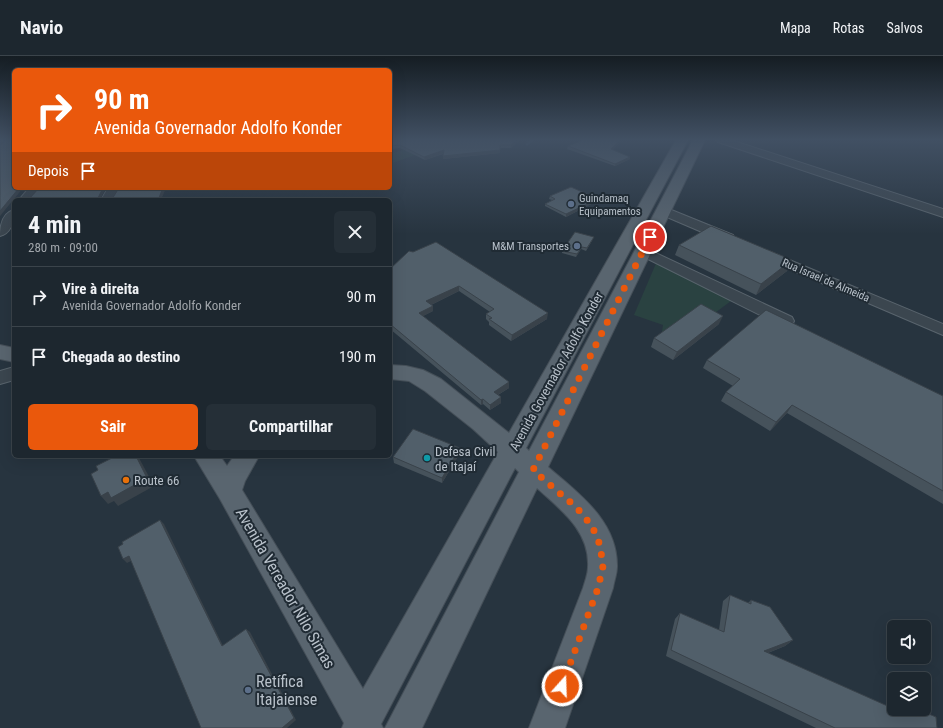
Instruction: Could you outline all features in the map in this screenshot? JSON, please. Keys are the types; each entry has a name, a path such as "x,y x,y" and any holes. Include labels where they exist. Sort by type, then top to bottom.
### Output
{"main road":[{"name":"Avenida Governador Adolfo Konder","path":"403,728 523,460 531,417 665,171"},
{"name":"Avenida Governador Adolfo Konder","path":"363,726 523,460 643,251 684,171"},
{"path":"0,352 12,355"},
{"path":"392,372 406,373 423,379 481,423 577,508 592,526 600,545 603,566 598,588 547,728"},
{"path":"481,423 494,425 511,424 531,417"},
{"name":"Avenida Vereador Nilo Simas","path":"207,458 230,491 363,726"},
{"path":"230,491 233,478 246,458"}],"street":[{"path":"818,171 943,212"},
{"path":"835,171 943,206"},
{"path":"27,198 33,190"},
{"path":"664,211 739,242"},
{"path":"0,232 12,217"},
{"path":"0,239 12,236"},
{"name":"Rua Israel de Almeida","path":"753,248 943,330"},
{"path":"643,251 801,328"},
{"path":"0,378 12,374"}],"green space":[{"path":"657,261 731,301 708,318 661,339 663,325 634,315"}],"building":[{"path":"0,171 12,171 12,190 17,190 0,211"},
{"name":"Guindamaq Equipamentos","path":"571,187 598,199 566,214 545,204 555,199 550,196"},
{"path":"37,190 102,190 98,198 30,198"},
{"path":"118,190 162,190 159,198 113,198"},
{"path":"711,226 792,260 761,284 679,245"},
{"name":"M&M Transportes","path":"575,232 594,237 587,248 582,247 577,254 562,251"},
{"path":"436,242 548,313 512,335 489,319 492,318 486,314 494,309 459,286 426,301 433,306 419,313 509,382 494,392 501,397 490,405 483,399 481,400 392,326 392,267 409,251 413,252"},
{"path":"701,304 723,316 677,352 654,338"},
{"path":"766,310 943,396 943,491 792,405 776,422 726,392 740,379 707,360"},
{"name":"Defesa Civil de Itajaí","path":"413,429 460,448 442,478 393,457"},
{"name":"Route 66","path":"112,458 137,458 147,478 111,498 108,492 101,496 91,474 98,470 96,466"},
{"path":"160,520 222,646 246,629 294,718 282,728 201,728 129,556 123,559 118,547 123,544 122,542"},
{"path":"730,595 751,604 751,600 770,607 793,640 764,651 887,706 887,716 931,715 936,717 937,728 835,728 671,650 680,613 724,632"}],"place":[{"name":"Guindamaq Equipamentos","path":"571,204"},
{"name":"M&M Transportes","path":"577,246"},
{"name":"Defesa Civil de Itajaí","path":"427,458"},
{"name":"Route 66","path":"126,480"},
{"name":"Retífica Itajaiense","path":"248,690"}],"route":[{"path":"562,686 598,588 603,566 600,545 592,526 577,508 533,470 650,237"}]}
